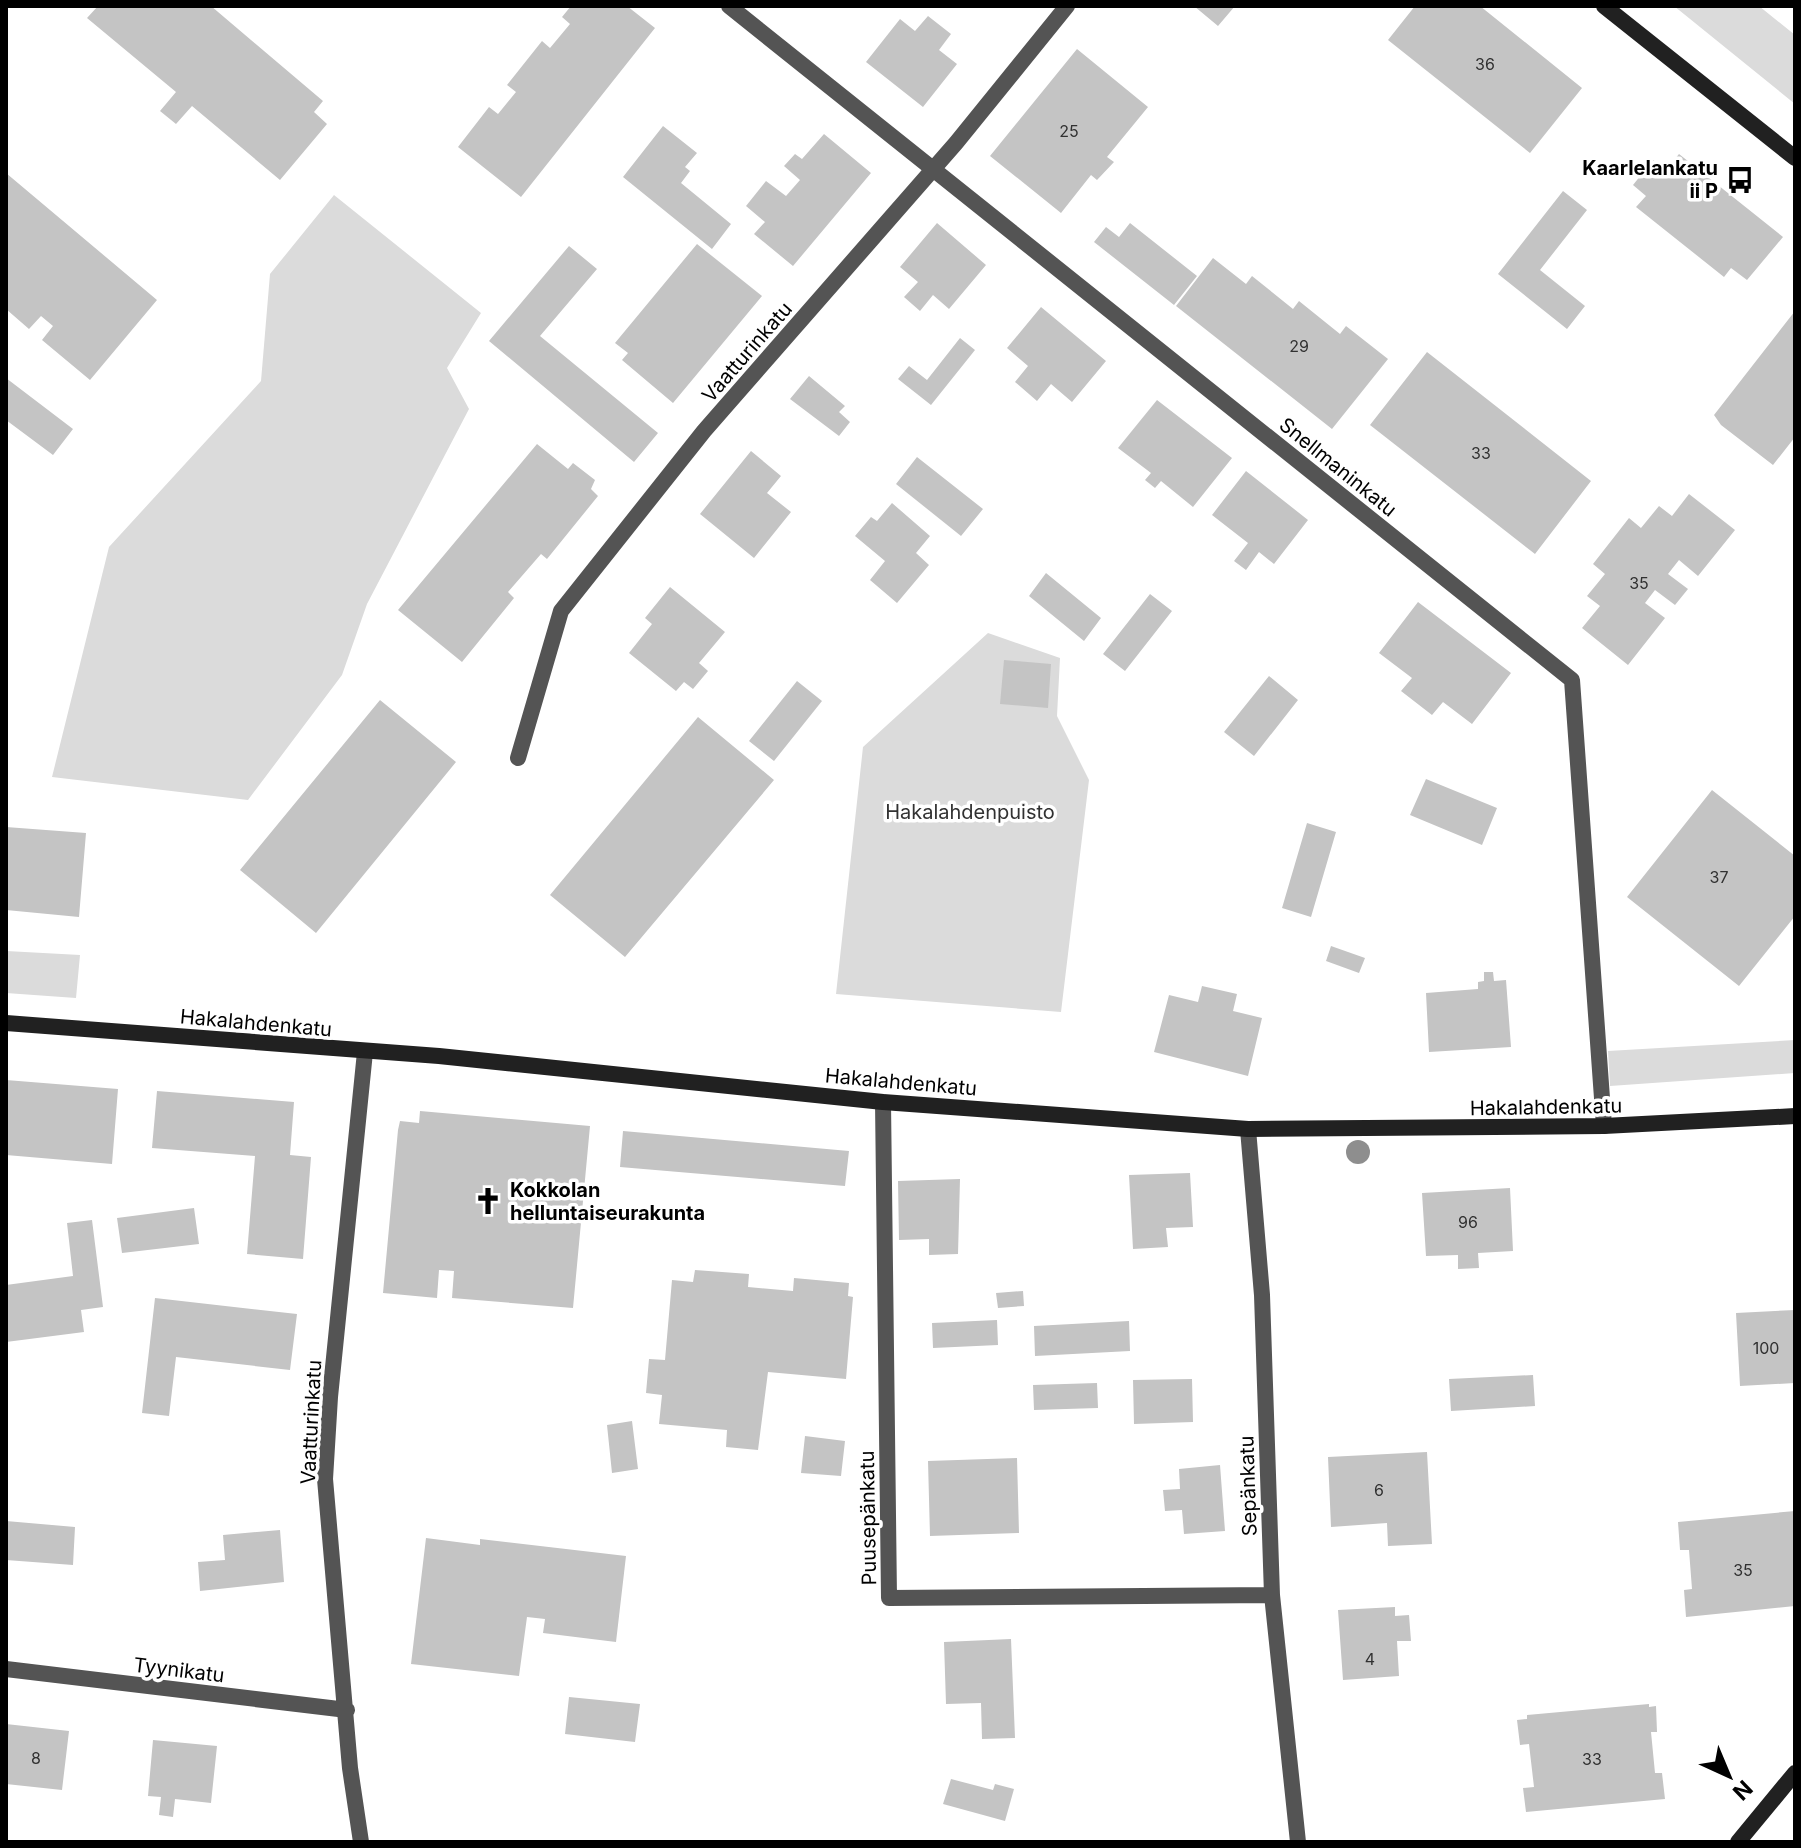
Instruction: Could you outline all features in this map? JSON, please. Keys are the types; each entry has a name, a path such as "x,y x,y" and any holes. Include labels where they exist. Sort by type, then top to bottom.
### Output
{"street":[{"name":"Snellmaninkatu","path":"729,6 1572,680 1604,1126"},
{"name":"Vaatturinkatu","path":"518,758 561,611 704,431 934,169 1067,6"},
{"path":"1604,6 1795,158"},
{"name":"Hakalahdenkatu","path":"6,1023 439,1056 883,1102 1248,1129 1604,1126 1795,1116"},
{"name":"Vaatturinkatu","path":"361,1842 350,1768 325,1479 330,1397 365,1052"},
{"name":"Puusepänkatu","path":"883,1102 889,1598 1272,1595"},
{"name":"Sepänkatu","path":"1248,1129 1262,1295 1272,1595 1298,1842"},
{"name":"Tyynikatu","path":"6,1669 347,1710"},
{"path":"1738,1842 1795,1773"}],"green space":[{"path":"1674,6 1759,6 1795,35 1795,104"},
{"path":"334,195 481,313 447,368 469,409 367,604 342,675 248,800 52,777 109,547 261,381 270,274"},
{"name":"Hakalahdenpuisto","path":"988,633 1060,658 1057,716 1089,780 1061,1012 836,994 863,747"},
{"path":"6,951 80,955 76,998 6,993"},
{"path":"1795,1040 1795,1073 1610,1086 1608,1051"}],"building":[{"path":"98,6 211,6 323,101 314,112 327,124 280,180 192,106 176,124 160,111 176,92 87,18"},
{"path":"571,6 627,6 655,28 521,197 458,147 489,107 498,114 516,92 507,85 542,41 550,48 570,24 562,17"},
{"path":"1194,6 1235,6 1218,26"},
{"path":"1415,6 1480,6 1582,88 1530,153 1388,40"},
{"path":"928,16 951,34 939,50 957,64 923,107 866,62 900,19 915,31"},
{"path":"1077,49 1148,107 1107,157 1114,162 1097,180 1091,175 1061,213 990,156"},
{"path":"663,126 697,153 685,167 690,171 681,183 731,224 712,249 623,177"},
{"path":"824,134 871,173 793,266 754,234 765,222 746,206 766,181 786,196 800,180 784,166 795,154 802,159"},
{"path":"1679,154 1783,237 1747,280 1731,268 1724,277 1636,207 1646,196 1633,185 1653,160 1666,170"},
{"path":"6,173 157,300 90,380 42,340 53,326 41,316 29,329 6,309"},
{"path":"1563,191 1587,210 1540,270 1585,306 1567,329 1498,274"},
{"path":"937,223 986,265 949,309 933,295 920,311 904,297 918,282 900,267"},
{"path":"1130,223 1197,276 1174,305 1094,242 1106,227 1119,237"},
{"path":"697,244 762,296 673,403 622,360 628,353 615,343"},
{"path":"569,246 597,269 540,336 658,433 634,462 489,341"},
{"path":"1213,258 1246,284 1252,276 1293,309 1299,301 1340,334 1346,326 1388,359 1332,429 1176,306"},
{"path":"1041,307 1106,361 1072,402 1051,384 1037,401 1015,382 1028,366 1007,348"},
{"path":"1795,311 1795,437 1773,465 1721,425 1714,415"},
{"path":"960,338 975,350 931,405 898,379 909,366 927,380"},
{"path":"1427,352 1591,481 1535,554 1370,425"},
{"path":"809,376 845,406 839,412 850,422 839,436 790,399"},
{"path":"6,378 73,429 53,455 6,420"},
{"path":"1157,400 1232,458 1193,507 1161,481 1155,488 1145,480 1151,473 1118,448"},
{"path":"537,444 568,469 573,463 595,480 591,489 598,496 547,559 541,554 508,592 514,598 462,662 398,610"},
{"path":"751,451 781,476 767,493 791,512 754,558 700,514"},
{"path":"917,457 983,509 961,536 896,484"},
{"path":"1246,471 1308,520 1274,564 1259,552 1246,570 1234,561 1248,543 1212,515"},
{"path":"1689,494 1735,530 1698,576 1679,560 1668,574 1688,589 1675,605 1655,590 1645,603 1665,618 1628,665 1582,628 1600,606 1587,596 1605,574 1593,564 1629,518 1641,528 1659,506 1672,516"},
{"path":"892,503 930,536 916,553 929,565 897,603 870,580 885,561 855,536 871,517 877,521"},
{"path":"1046,573 1101,618 1084,641 1029,596"},
{"path":"670,587 725,632 699,663 708,671 693,689 684,682 676,691 629,653 652,624 645,618"},
{"path":"1150,594 1172,611 1125,671 1103,654"},
{"path":"1418,602 1511,673 1472,724 1443,702 1432,715 1401,691 1412,678 1379,653"},
{"path":"1004,660 1051,664 1048,708 1000,704"},
{"path":"1269,676 1298,700 1254,756 1224,732"},
{"path":"797,681 822,701 774,761 749,741"},
{"path":"380,700 456,762 316,933 240,870"},
{"path":"698,717 774,780 625,957 550,895"},
{"path":"1426,779 1497,808 1482,845 1410,815"},
{"path":"1712,790 1795,856 1795,916 1739,986 1627,897"},
{"path":"1307,823 1336,832 1311,917 1282,908"},
{"path":"6,827 86,833 79,917 6,910"},
{"path":"1331,946 1365,958 1359,973 1326,961"},
{"path":"1484,972 1493,972 1494,981 1506,980 1511,1047 1429,1052 1426,993 1478,989 1478,982 1484,981"},
{"path":"1202,986 1237,994 1233,1011 1262,1018 1248,1076 1154,1052 1169,995 1198,1002"},
{"path":"6,1080 118,1089 112,1164 6,1155"},
{"path":"157,1091 294,1102 290,1155 311,1157 303,1259 247,1254 255,1156 152,1148"},
{"name":"Kokkolan helluntaiseurakunta","path":"420,1111 590,1126 573,1308 452,1298 454,1271 439,1270 437,1298 383,1293 398,1130 400,1121 419,1123"},
{"path":"623,1131 849,1151 845,1186 620,1167"},
{"path":"1190,1173 1193,1227 1166,1228 1168,1247 1133,1249 1129,1175"},
{"path":"960,1179 958,1254 929,1255 929,1239 899,1240 898,1181"},
{"path":"1510,1188 1513,1251 1478,1253 1479,1268 1458,1269 1458,1255 1426,1256 1422,1193"},
{"path":"194,1208 199,1244 122,1253 117,1218"},
{"path":"92,1220 103,1307 81,1310 84,1332 6,1342 6,1285 73,1276 67,1223"},
{"path":"695,1270 749,1274 748,1287 793,1291 794,1278 849,1283 848,1296 853,1297 846,1379 768,1372 758,1450 726,1447 727,1430 659,1424 662,1395 646,1393 649,1359 665,1360 672,1280 693,1282"},
{"path":"1023,1291 1024,1306 998,1308 996,1293"},
{"path":"155,1298 297,1314 290,1370 176,1357 169,1416 142,1413"},
{"path":"1795,1310 1795,1383 1740,1386 1736,1313"},
{"path":"997,1320 998,1345 933,1348 932,1323"},
{"path":"1129,1321 1130,1351 1035,1356 1034,1326"},
{"path":"1533,1375 1535,1406 1451,1411 1449,1379"},
{"path":"1192,1379 1193,1422 1134,1424 1133,1380"},
{"path":"1097,1383 1098,1408 1034,1410 1033,1385"},
{"path":"632,1421 638,1469 612,1473 607,1425"},
{"path":"805,1436 845,1441 841,1476 801,1473"},
{"path":"1427,1452 1432,1544 1388,1546 1387,1523 1331,1527 1328,1457"},
{"path":"1017,1458 1019,1533 930,1536 928,1461"},
{"path":"1220,1465 1225,1531 1184,1534 1182,1510 1165,1511 1163,1490 1180,1489 1179,1469"},
{"path":"1795,1511 1795,1606 1686,1617 1684,1590 1692,1589 1689,1550 1680,1550 1678,1522"},
{"path":"6,1521 75,1527 73,1565 6,1560"},
{"path":"280,1530 284,1582 200,1591 198,1562 225,1560 223,1535"},
{"path":"426,1538 480,1545 480,1539 626,1556 616,1642 543,1633 545,1619 527,1617 519,1676 411,1664"},
{"path":"1395,1607 1395,1616 1409,1615 1411,1641 1397,1641 1399,1676 1343,1680 1338,1610"},
{"path":"1011,1639 1015,1738 982,1739 981,1703 946,1704 944,1642"},
{"path":"569,1697 640,1704 635,1742 565,1734"},
{"path":"1649,1704 1649,1707 1656,1706 1657,1732 1651,1732 1655,1773 1662,1773 1665,1799 1526,1812 1523,1788 1534,1787 1529,1744 1520,1745 1517,1720 1527,1719 1527,1715"},
{"path":"6,1724 69,1731 62,1790 6,1784"},
{"path":"153,1740 217,1746 211,1803 175,1799 173,1817 159,1815 161,1797 148,1796"},
{"path":"951,1779 993,1790 995,1784 1014,1789 1005,1821 943,1804"}],"place":[{"name":"Kaarlelankatu ii P","path":"1740,180"},
{"name":"Kokkolan helluntaiseurakunta","path":"488,1201"}]}
